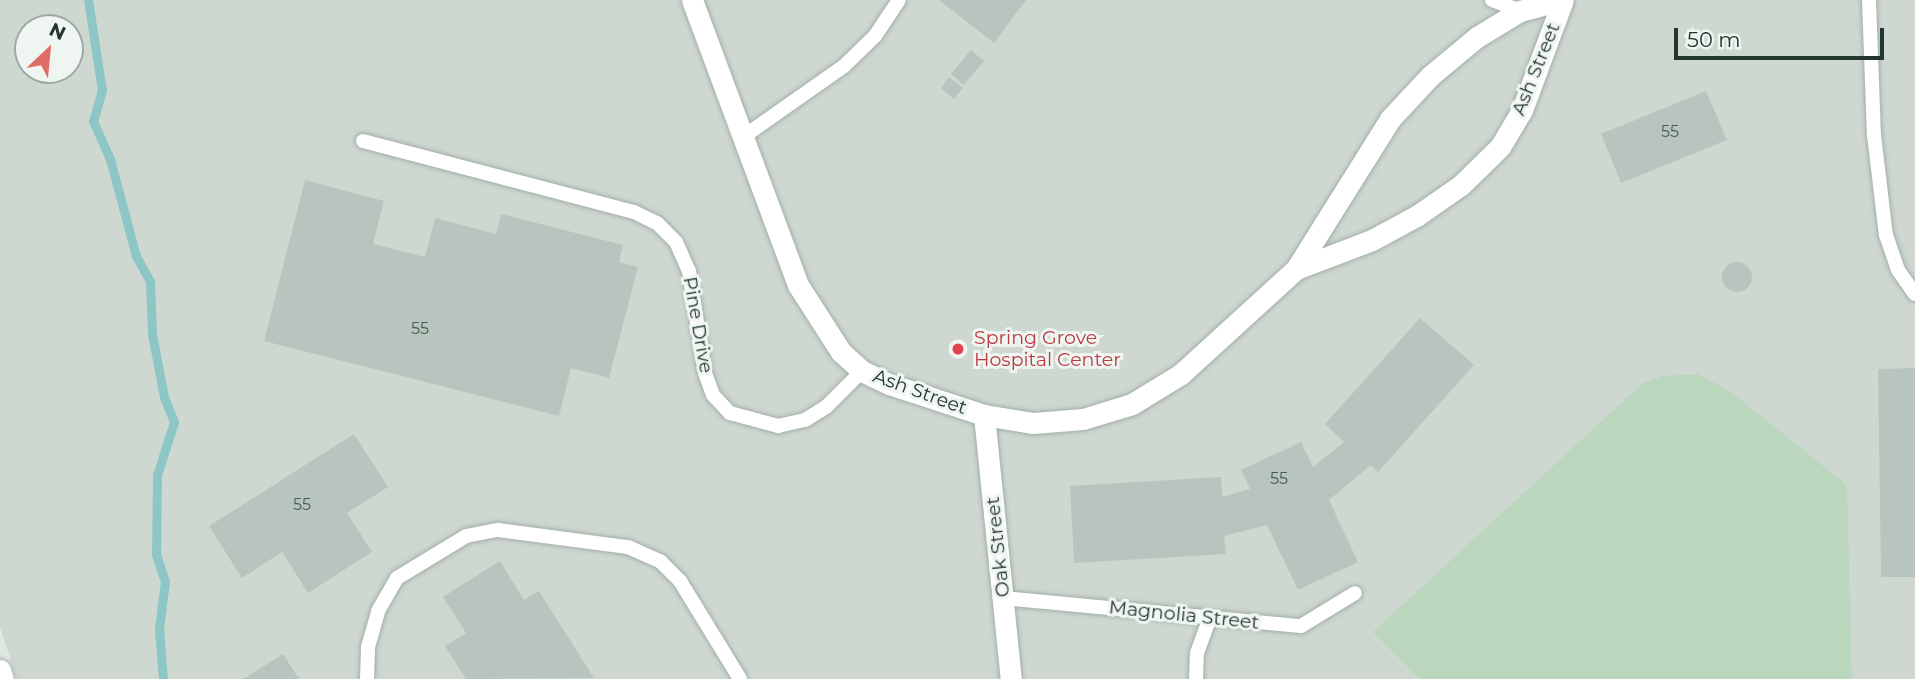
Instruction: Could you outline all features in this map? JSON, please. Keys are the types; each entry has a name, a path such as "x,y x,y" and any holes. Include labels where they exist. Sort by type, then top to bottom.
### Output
{"street":[{"name":"Ash Street","path":"692,0 798,285 841,352 862,371 984,415 1034,423 1083,419 1132,404 1181,374 1296,269 1390,118 1430,76 1477,37 1520,11 1562,0"},
{"name":"Ash Street","path":"1296,269 1372,240 1418,215 1461,185 1500,147 1522,110 1562,0"},
{"name":"Oak Street","path":"984,415 1009,678"},
{"path":"0,670 3,679"}],"lane":[{"path":"743,137 844,66 874,36 899,0"},
{"path":"1492,0 1520,11"},
{"path":"1869,0 1874,135 1886,235 1898,270 1915,294"},
{"name":"Pine Drive","path":"363,141 634,212 657,223 676,242 689,271 705,373 712,395 730,413 778,426 805,419 826,407 862,371"},
{"path":"367,679 368,647 378,611 397,578 466,536 498,530 628,547 661,562 680,581 740,679"},
{"name":"Magnolia Street","path":"1003,598 1300,626 1355,593"},
{"path":"1196,679 1197,653 1210,618"}],"shaded area":[{"name":"Spring Grove Hospital Center","path":"0,0 1915,0 1915,679 17,679 0,627"}],"green space":[{"path":"1697,374 1730,391 1847,485 1852,679 1420,679 1373,632 1643,383 1662,376"}],"building":[{"path":"939,0 1026,0 994,43"},
{"path":"971,50 984,61 964,85 951,74"},
{"path":"949,77 963,88 954,99 941,88"},
{"path":"1706,91 1727,140 1621,183 1601,134"},
{"path":"305,180 384,201 373,244 425,257 435,218 496,234 501,214 623,245 619,262 638,267 609,378 571,368 559,416 264,341"},
{"path":"1737,262 1743,263 1751,271 1751,283 1743,291 1737,292 1731,291 1723,283 1722,277 1723,271 1731,263"},
{"path":"1420,318 1474,365 1378,472 1371,465 1329,500 1358,562 1298,590 1267,525 1224,536 1226,554 1074,563 1070,486 1221,477 1222,497 1250,489 1241,470 1301,442 1313,467 1344,442 1325,424"},
{"path":"1915,368 1915,577 1881,577 1878,369"},
{"path":"354,434 388,487 347,513 372,552 308,593 282,552 242,578 209,526"},
{"path":"500,561 524,600 539,591 594,678 466,679 445,646 466,633 443,597"},
{"path":"283,654 299,679 243,679"}],"waterway":[{"path":"88,0 102,90 93,121 110,159 136,256 150,281 152,334 164,397 174,422 157,475 156,554 165,581 159,629 163,679"}],"place":[{"name":"Spring Grove Hospital Center","path":"958,349"}]}
